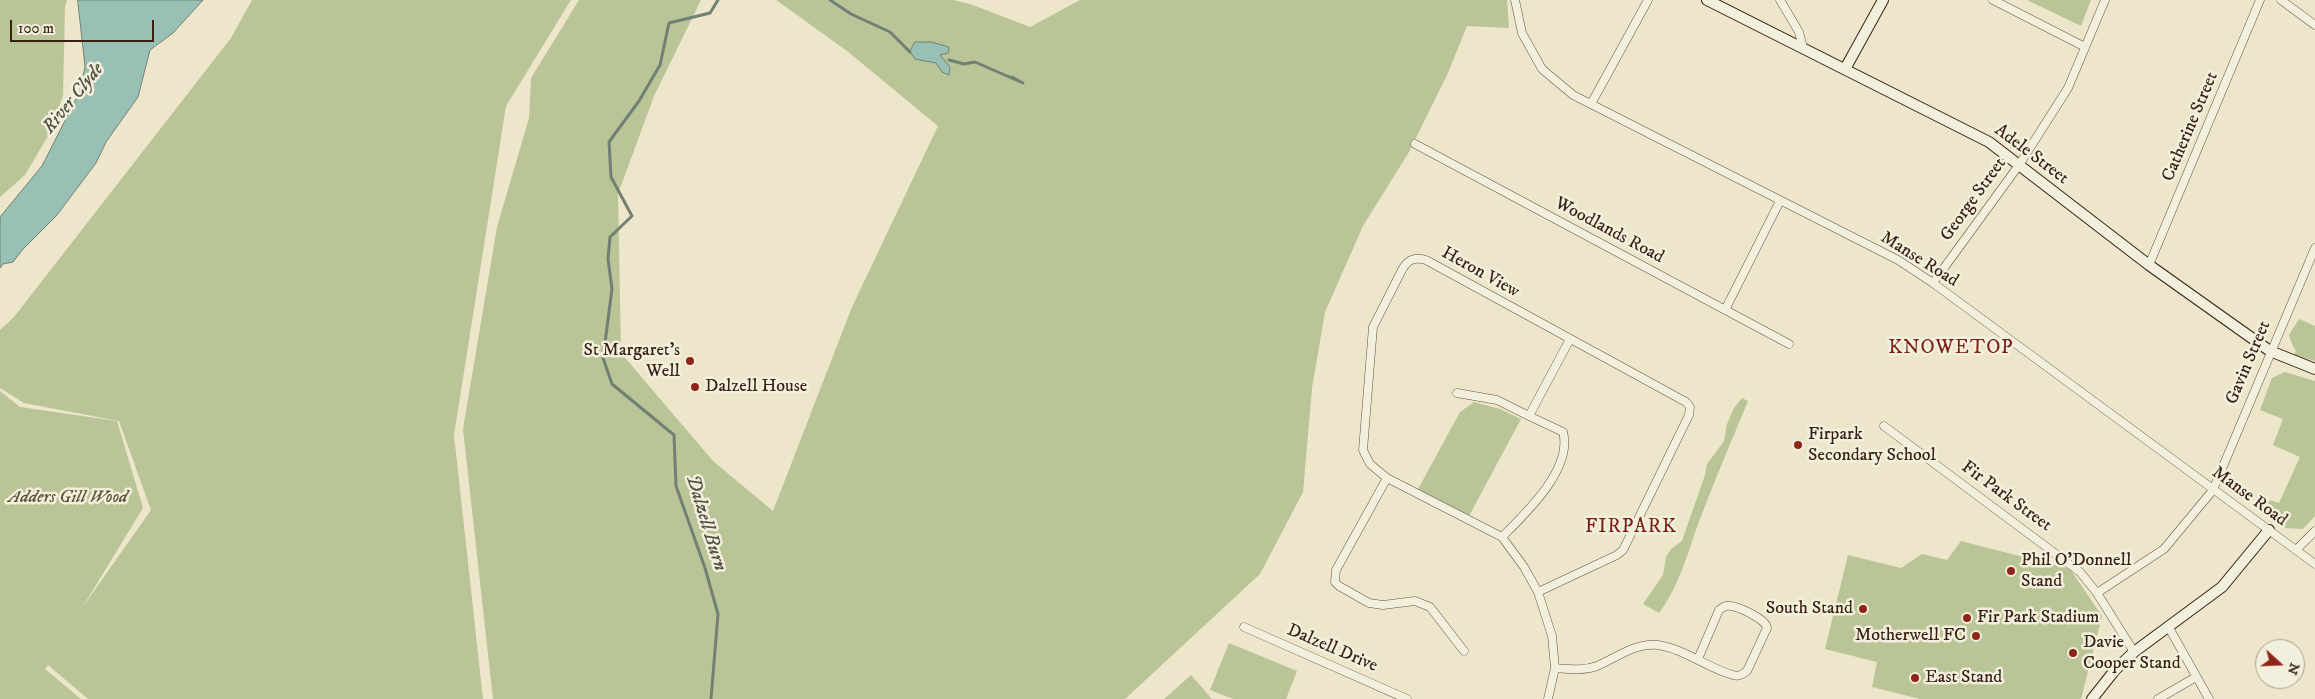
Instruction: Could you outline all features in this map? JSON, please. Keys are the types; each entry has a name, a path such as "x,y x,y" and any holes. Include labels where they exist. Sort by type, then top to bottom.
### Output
{"street":[{"name":"Manse Road","path":"1515,0 1522,33 1542,69 1573,95 1898,260 1933,283 2315,564"},
{"path":"1591,104 1648,0"},
{"name":"Adele Street","path":"1707,0 1988,142 2149,266 2270,351 2315,369"},
{"path":"1780,0 1799,32 1803,48"},
{"path":"1845,69 1883,0"},
{"path":"1993,0 2085,47"},
{"name":"George Street","path":"1933,283 2019,165 2068,88 2105,0"},
{"name":"Catherine Street","path":"2149,266 2260,0"},
{"path":"2281,0 2315,25"},
{"name":"Woodlands Road","path":"1415,144 1788,344"},
{"path":"1725,310 1780,201"},
{"name":"Gavin Street","path":"2097,593 2164,549 2213,490 2315,248"},
{"name":"Heron View","path":"1538,592 1624,550 1689,415 1690,407 1686,402 1426,260 1419,258 1407,262 1373,328 1362,438 1363,450 1370,464 1387,478 1502,537 1524,567 1538,592 1552,636 1555,668 1548,699"},
{"path":"1529,416 1570,339"},
{"path":"1457,393 1497,400 1563,432 1566,444 1556,470 1537,502 1502,537"},
{"name":"Fir Park Street","path":"1884,426 2069,562 2097,593 2134,652"},
{"path":"1387,478 1336,570 1335,582 1368,603 1383,605 1415,601 1430,607 1464,652"},
{"path":"2092,699 2115,670 2134,652 2222,587 2269,530"},
{"path":"2296,550 2315,531"},
{"path":"1555,668 1580,670 1596,666 1636,647 1655,644 1698,659 1735,676 1742,675 1747,671 1767,628 1766,623 1762,619 1732,606 1725,606 1719,610 1698,659"},
{"path":"2168,626 2209,699"},
{"name":"Dalzell Drive","path":"1244,627 1408,699"},
{"path":"2158,699 2196,676"}],"green space":[{"path":"0,0 67,0 65,6 63,96 48,136 25,175 0,197"},
{"name":"Adders Gill Wood","path":"252,0 571,0 506,106 454,435 483,699 88,699 48,665 45,669 81,699 0,699 0,391 20,407 117,421 143,508 82,608 151,510 119,421 24,403 0,388 0,330 14,317 231,38"},
{"path":"579,0 701,0 654,96 618,194 621,353 713,461 773,511 852,307 938,126 847,51 776,0 953,0 970,4 1030,27 1080,0 1507,0 1509,28 1467,26 1448,73 1409,152 1363,226 1325,312 1312,388 1303,492 1260,574 1125,699 493,699 463,429 497,227 529,118 531,78"},
{"path":"2027,0 2091,0 2081,26"},
{"path":"2299,319 2315,326 2315,361 2294,355 2296,351 2289,335"},
{"path":"2285,372 2315,381 2315,516 2303,529 2285,528 2262,510 2270,500 2279,503 2300,457 2273,445 2283,419 2260,410 2272,378"},
{"path":"1742,398 1748,401 1708,497 1674,589 1659,613 1643,604 1663,575 1666,557 1671,549 1682,541 1707,464 1724,441 1727,424 1734,408"},
{"path":"1474,402 1500,409 1521,419 1468,518 1417,491 1460,412"},
{"name":"Fir Park Stadium","path":"1961,541 2070,569 2102,616 2081,699 1920,699 1872,687 1877,662 1825,649 1848,555 1901,568 1922,554 1947,560"},
{"path":"1229,643 1297,671 1286,699 1233,699 1210,690"},
{"path":"1191,675 1212,699 1164,699"}],"water":[{"path":"78,0 203,0 173,33 150,50 138,97 106,142 96,163 57,215 23,249 13,262 3,264 0,268 0,217 42,166 79,93 85,67"},
{"path":"915,42 931,42 949,47 948,53 940,55 950,67 949,75 942,72 936,63 915,59 910,52"}],"waterway":[{"name":"Dalzell Burn","path":"711,699 718,614 705,568 676,486 674,435 612,384 603,358 612,289 608,259 610,237 632,216 611,177 609,142 639,101 660,65 669,23 710,13 718,0"},
{"path":"830,0 851,14 890,32 910,52"},
{"path":"949,60 964,64 975,62 1023,83 1012,77"}],"place":[{"name":"St Margaret's Well","path":"690,361"},
{"name":"Dalzell House","path":"695,387"},
{"name":"Firpark Secondary School","path":"1798,445"},
{"name":"Phil O'Donnell Stand","path":"2011,571"},
{"name":"South Stand","path":"1863,609"},
{"name":"Fir Park Stadium","path":"1967,618"},
{"name":"Motherwell FC","path":"1976,636"},
{"name":"Davie Cooper Stand","path":"2073,653"},
{"name":"East Stand","path":"1915,678"}],"district":[{"name":"KNOWETOP","path":"1951,349"},
{"name":"FIRPARK","path":"1631,528"}],"water label":[{"name":"River Clyde","path":"74,99"}]}
